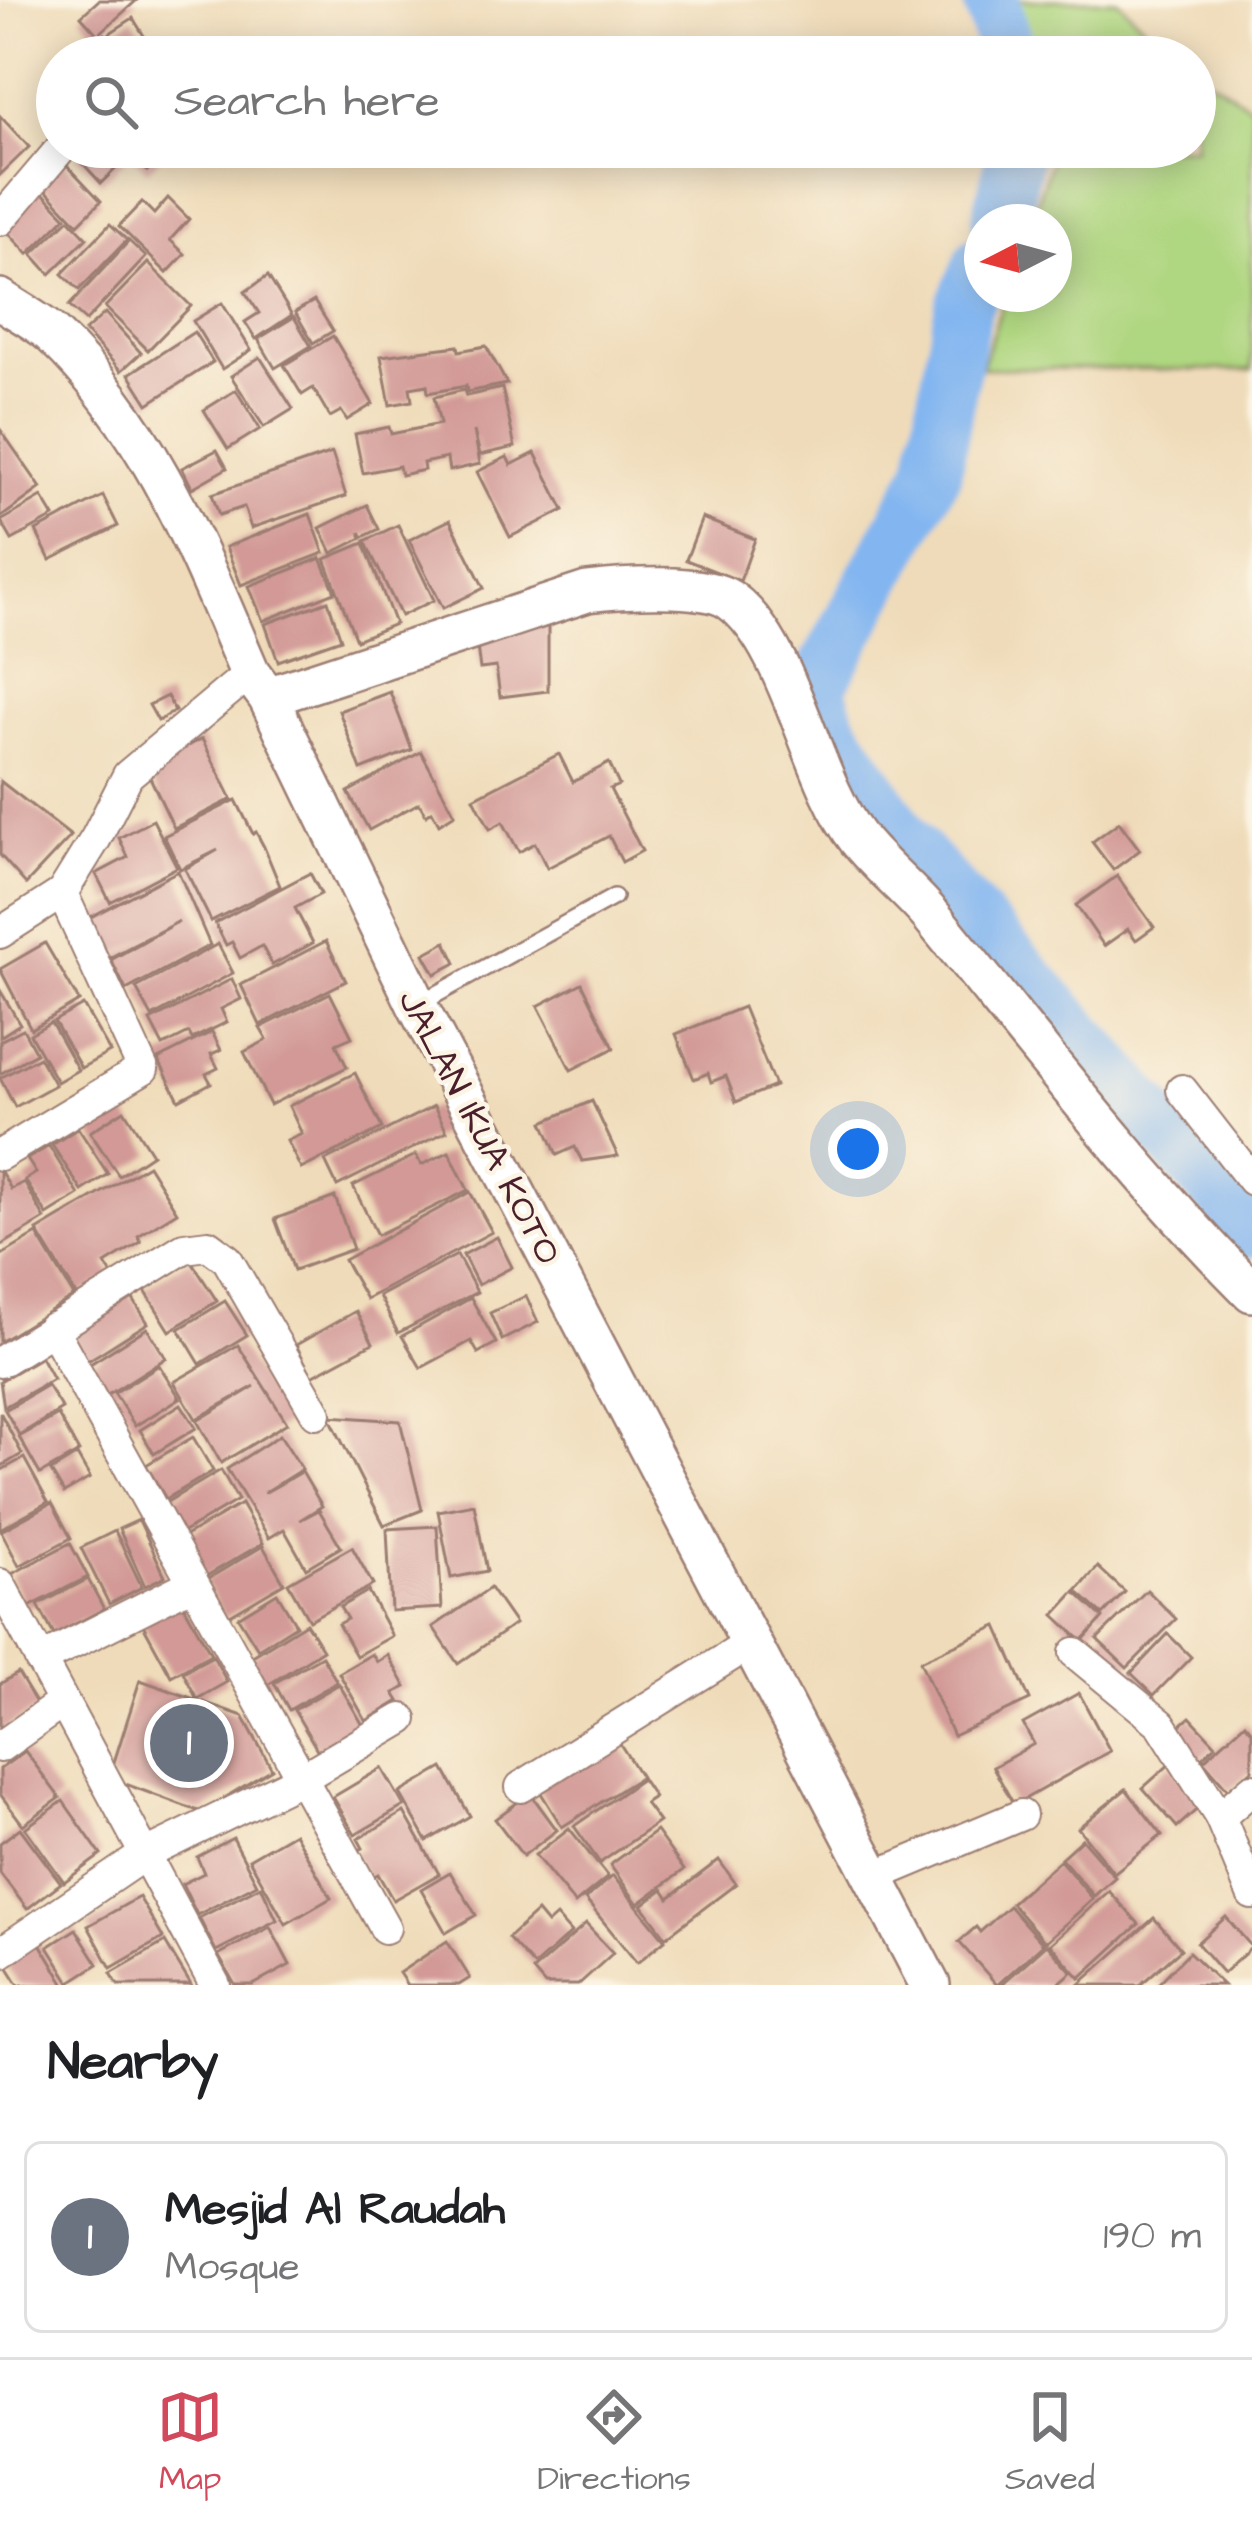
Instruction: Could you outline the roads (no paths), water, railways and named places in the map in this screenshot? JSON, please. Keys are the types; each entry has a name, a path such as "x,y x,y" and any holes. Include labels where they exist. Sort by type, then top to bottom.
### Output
{"street":[{"path":"0,220 44,168"},
{"name":"JALAN IKUA KOTO","path":"0,298 51,333 115,401 180,511 259,685 417,1005 930,1985"},
{"path":"0,933 62,892 128,775 259,685 587,592 637,585 725,596 753,620 856,837 930,914 1177,1216 1252,1292"},
{"path":"0,1155 143,1069 62,892"},
{"path":"1182,1090 1252,1180"},
{"path":"0,1362 184,1247 208,1246 226,1258 316,1413"},
{"path":"52,1328 385,1928"},
{"path":"40,1660 193,1583"},
{"path":"0,1584 215,1985"},
{"path":"521,1787 751,1643"},
{"path":"1075,1653 1161,1724 1220,1817 1252,1894"},
{"path":"0,1748 62,1702"},
{"path":"0,1953 144,1855 302,1778 402,1719"},
{"path":"1220,1817 1252,1789"},
{"path":"873,1877 1021,1815"}],"lane":[{"path":"417,1005 614,897"}],"waterway":[{"path":"991,0 1002,36"},
{"path":"1004,204 1012,168"},
{"path":"964,306 933,472 817,687 828,725 903,840 1252,1229"}],"place":[{"name":"Mesjid Al Raudah","path":"189,1743"}]}
